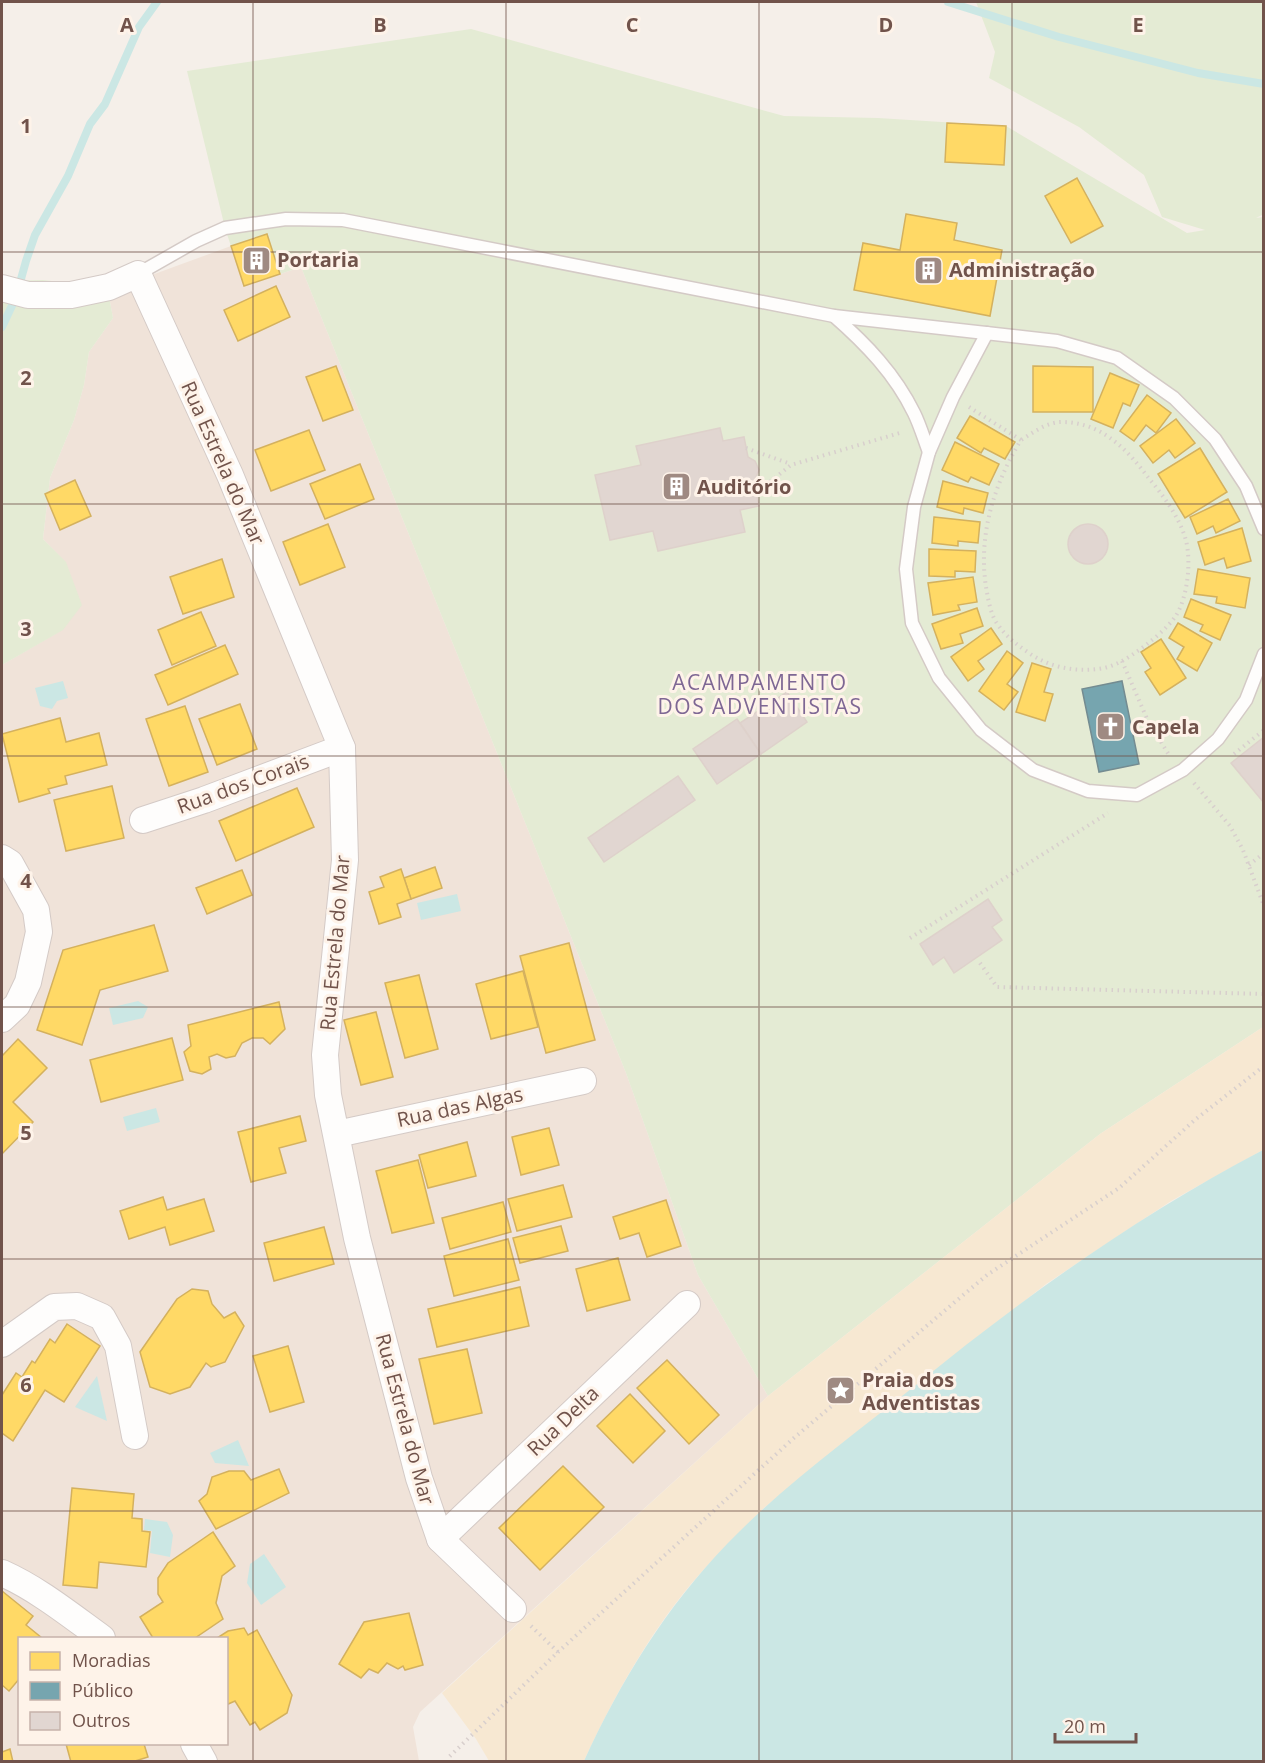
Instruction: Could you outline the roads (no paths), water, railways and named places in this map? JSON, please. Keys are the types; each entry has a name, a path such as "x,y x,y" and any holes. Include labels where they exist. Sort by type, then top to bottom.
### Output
{"street":[{"path":"2,288 28,295 71,295 109,287 138,274"},
{"name":"Rua Estrela do Mar","path":"138,274 230,475 342,748 345,860 325,1055 328,1095 357,1238 419,1478 440,1539 513,1609"},
{"name":"Rua dos Corais","path":"143,820 204,800 342,748"},
{"path":"2,858 10,863 36,910 39,932 28,982 17,1005 2,1019"},
{"name":"Rua das Algas","path":"337,1134 583,1081"},
{"name":"Rua Delta","path":"440,1539 687,1304"},
{"path":"2,1344 54,1307 77,1306 102,1317 118,1346 135,1436"},
{"path":"2,1573 16,1579 101,1637"},
{"path":"195,1745 204,1761"}],"lane":[{"path":"138,274 196,241 225,228 286,219 343,220 834,316 1057,341 1117,358 1174,398 1215,439 1246,486 1263,529"},
{"path":"834,316 866,344 893,376 914,413 929,452"},
{"path":"987,333 953,397 929,452 914,507 906,568 912,623 939,678 981,730 1033,770 1088,791 1137,795 1182,770 1218,739 1246,700 1263,654"}],"water":[{"path":"63,681 68,698 57,701 52,709 40,706 35,688"},
{"path":"457,894 461,911 421,920 417,903"},
{"path":"138,1001 148,1007 143,1018 113,1025 109,1008"},
{"path":"156,1108 160,1122 127,1131 123,1117"},
{"path":"1263,1150 1263,1761 584,1761 629,1674 664,1620 705,1568 772,1501 957,1352 1041,1289 1127,1229"},
{"path":"97,1376 107,1421 75,1407"},
{"path":"238,1440 249,1466 215,1463 210,1453"},
{"path":"145,1519 167,1522 173,1535 170,1557 150,1553 152,1531 144,1530"},
{"path":"264,1554 286,1587 261,1605 247,1583 250,1564"}],"waterway":[{"path":"2,327 16,297 35,235 68,176 90,124 105,104 139,27 157,2"},
{"path":"948,2 1059,37 1198,73 1264,84"}],"place":[{"name":"Portaria","path":"256,260"},
{"name":"Administração","path":"928,270"},
{"name":"Auditório","path":"676,487"},
{"name":"Capela","path":"1111,727"},
{"name":"Praia dos Adventistas","path":"841,1391"}],"district":[{"name":"ACAMPAMENTO DOS ADVENTISTAS","path":"760,695"}]}
